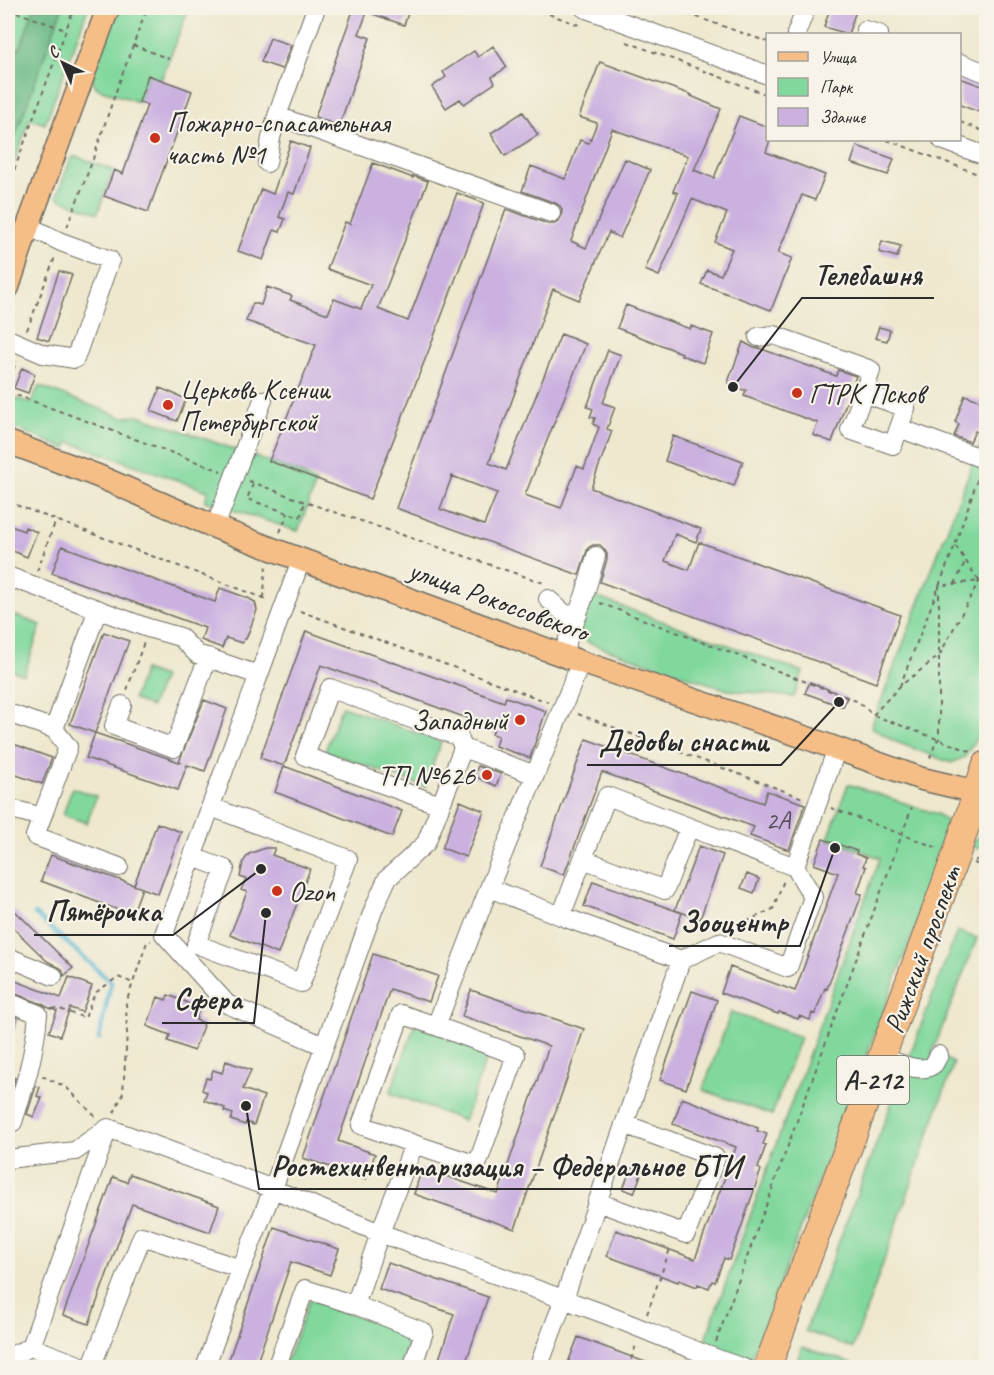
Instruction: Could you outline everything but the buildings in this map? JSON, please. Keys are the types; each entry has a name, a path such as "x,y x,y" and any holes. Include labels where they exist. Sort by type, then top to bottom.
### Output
{"highway":[{"name":"Рижский проспект","path":"767,1368 956,855 982,793 982,759"}],"main road":[{"path":"8,287 108,8"},
{"name":"улица Рокоссовского","path":"8,442 98,476 215,527 300,560 572,658 922,779 982,793"}],"street":[{"path":"267,163 277,116 316,8"},
{"path":"584,8 766,74"},
{"path":"796,33 806,8"},
{"path":"961,63 987,73"},
{"path":"277,116 551,213"},
{"path":"945,141 987,156"},
{"path":"8,339 43,354 75,359 110,260 61,242 28,226"},
{"path":"758,337 774,335 871,370 850,430 892,445 906,408 864,393"},
{"path":"215,527 263,400"},
{"path":"899,428 986,459"},
{"path":"436,1026 489,888 563,708 578,615 596,556"},
{"path":"300,560 164,934 227,1004 324,1046"},
{"path":"8,584 10,577 148,628 180,637 196,654 258,675"},
{"path":"549,592 565,614 578,615"},
{"path":"54,729 98,609"},
{"path":"122,705 114,726 174,747 208,657"},
{"path":"440,805 305,756 330,688 459,737 464,748 535,776"},
{"path":"8,712 54,729 68,747 35,836 119,867"},
{"path":"205,1368 273,1189 374,908 387,879 426,843 464,748"},
{"path":"792,866 818,803 837,748"},
{"path":"489,888 561,916 681,960 719,942 788,968 813,897 792,866 607,796 561,916"},
{"path":"193,856 225,869 196,944 301,983 348,859 211,807"},
{"path":"8,808 42,817"},
{"path":"583,859 665,890 689,827"},
{"path":"8,957 53,976"},
{"path":"538,1368 681,960"},
{"path":"8,1002 38,1014 37,1038 30,1070 13,1122 8,1124"},
{"path":"401,1014 516,1055 477,1165 414,1144 361,1125 401,1014"},
{"path":"882,1057 920,1069 929,1067 939,1055"},
{"path":"597,1202 686,1234 716,1158 624,1124"},
{"path":"108,1128 273,1189 380,1233 564,1299 744,1368"},
{"path":"8,1159 75,1151 108,1128"},
{"path":"31,1347 108,1128"},
{"path":"355,1305 414,1144"},
{"path":"8,1357 31,1347 89,1368 142,1236 241,1269"},
{"path":"276,1368 305,1289 355,1305 424,1332 412,1368"}],"path":[{"path":"8,188 74,8"},
{"path":"115,94 147,8"},
{"path":"532,8 583,26"},
{"path":"671,8 766,41"},
{"path":"8,9 66,30"},
{"path":"624,41 766,94"},
{"path":"133,45 169,59"},
{"path":"961,122 987,132"},
{"path":"890,141 987,177"},
{"path":"8,392 549,592"},
{"path":"900,686 956,545 986,459"},
{"path":"253,483 248,499 300,517 305,502"},
{"path":"8,502 956,855"},
{"path":"32,585 56,520"},
{"path":"956,545 979,581 987,586"},
{"path":"873,715 900,686 939,656 979,581 987,559"},
{"path":"955,584 965,561"},
{"path":"939,586 979,581"},
{"path":"930,758 939,739 939,586"},
{"path":"584,597 859,702 873,715 939,739 982,759"},
{"path":"122,705 148,628"},
{"path":"711,1357 912,807"},
{"path":"987,854 973,862 987,867"},
{"path":"722,932 773,909 792,866"},
{"path":"108,1128 123,1093 127,1034 126,1003 147,942 164,934"},
{"path":"38,1014 57,1008 85,1018 95,993 105,985 118,977 133,983"},
{"path":"30,1070 66,1087 90,1111"},
{"path":"628,1368 677,1230"}],"green space":[{"path":"8,8 88,8 45,124 30,119 8,179"},
{"path":"34,8 62,8 8,156 8,61 21,46"},
{"path":"117,8 189,8 161,80 148,75 139,102 99,89 94,85 92,76"},
{"path":"73,157 113,170 98,213 59,199 57,196"},
{"path":"39,386 122,417 141,416 298,472 316,483 298,531 205,501 208,491 69,442 66,449 8,425 9,396 31,403"},
{"path":"986,429 986,713 979,734 965,757 951,763 894,741 871,727"},
{"path":"593,596 803,672 794,697 728,690 589,643 582,637 581,628"},
{"path":"14,615 41,625 24,675 8,669 8,635"},
{"path":"144,670 163,677 151,707 133,699"},
{"path":"342,706 441,742 425,787 325,751"},
{"path":"848,784 937,814 945,820 949,831 924,904 748,1367 695,1368 880,858 828,839"},
{"path":"72,788 96,796 87,823 63,815"},
{"path":"986,828 986,842 978,849 973,847 974,841"},
{"path":"957,931 977,938 932,1053 954,1063 853,1348 805,1331"},
{"path":"731,1012 800,1037 772,1115 703,1090"},
{"path":"415,1025 489,1051 464,1121 390,1093"},
{"path":"310,1299 415,1337 403,1367 284,1368"},
{"path":"802,1347 864,1367 795,1367"}],"waterway":[{"path":"35,914 111,982 99,1039"}],"place":[{"name":"Пожарно-спасательная часть №1","path":"155,138"},
{"name":"Телебашня","path":"733,387"},
{"name":"ГТРК Псков","path":"797,393"},
{"name":"Церковь Ксении Петербургской","path":"168,405"},
{"name":"Дедовы снасти","path":"839,702"},
{"name":"Западный","path":"520,720"},
{"name":"ТП №626","path":"487,775"},
{"name":"Зооцентр","path":"835,848"},
{"name":"Пятёрочка","path":"261,869"},
{"name":"Ozon","path":"277,891"},
{"name":"Сфера","path":"266,913"},
{"name":"Ростехинвентаризация – Федеральное БТИ","path":"246,1106"}]}
